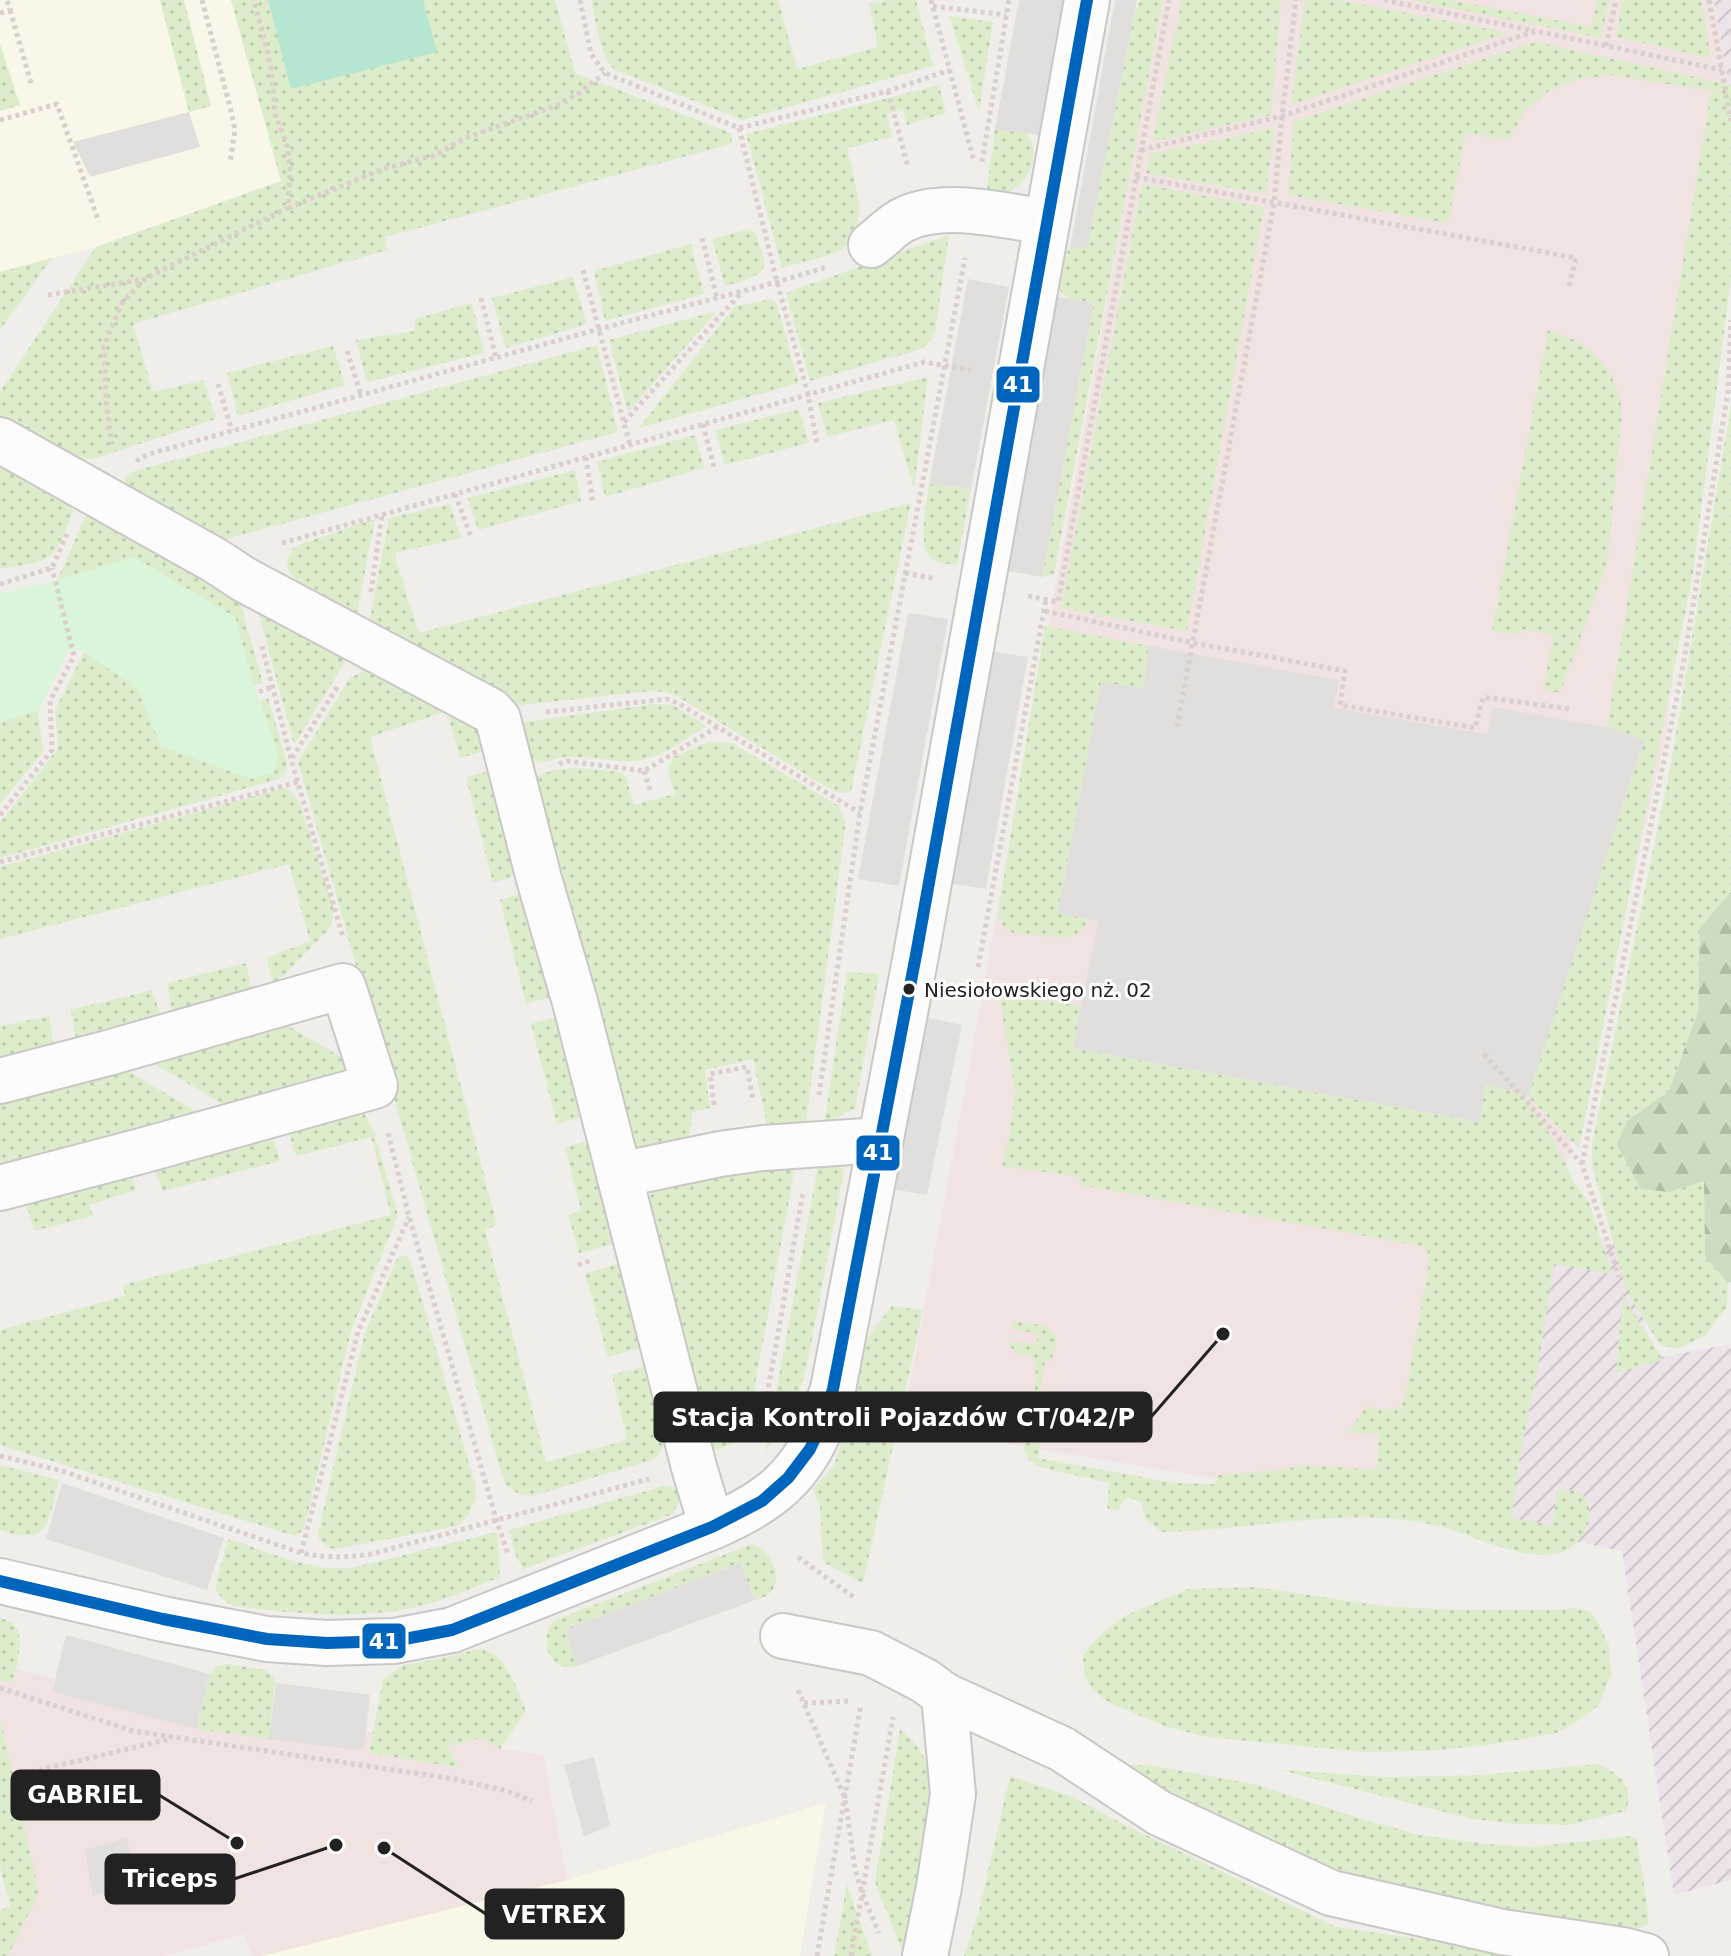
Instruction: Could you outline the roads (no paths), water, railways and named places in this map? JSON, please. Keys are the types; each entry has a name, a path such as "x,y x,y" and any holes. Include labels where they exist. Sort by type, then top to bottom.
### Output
{"street":[{"path":"0,1581 163,1619 267,1639 327,1643 394,1641 452,1630 712,1527 743,1513 780,1489 802,1461 819,1431 833,1389 916,955 1087,0"},
{"path":"871,245 907,218 950,209 976,196 1047,222"},
{"path":"0,440 101,480 230,571 491,711 498,719 712,1527"},
{"path":"0,1081 343,986 375,1086 0,1188"},
{"path":"619,1175 720,1154 880,1140"},
{"path":"783,1636 886,1661 925,1681 944,1695 1062,1749 1159,1813 1331,1893 1502,1932 1646,1956"},
{"path":"925,1956 953,1794 944,1695"}],"place":[{"name":"Niesiołowskiego nż. 02","path":"909,989"},
{"name":"Stacja Kontroli Pojazdów CT/042/P","path":"1223,1334"},
{"name":"GABRIEL","path":"237,1843"},
{"name":"Triceps","path":"336,1845"},
{"name":"VETREX","path":"384,1848"}]}
